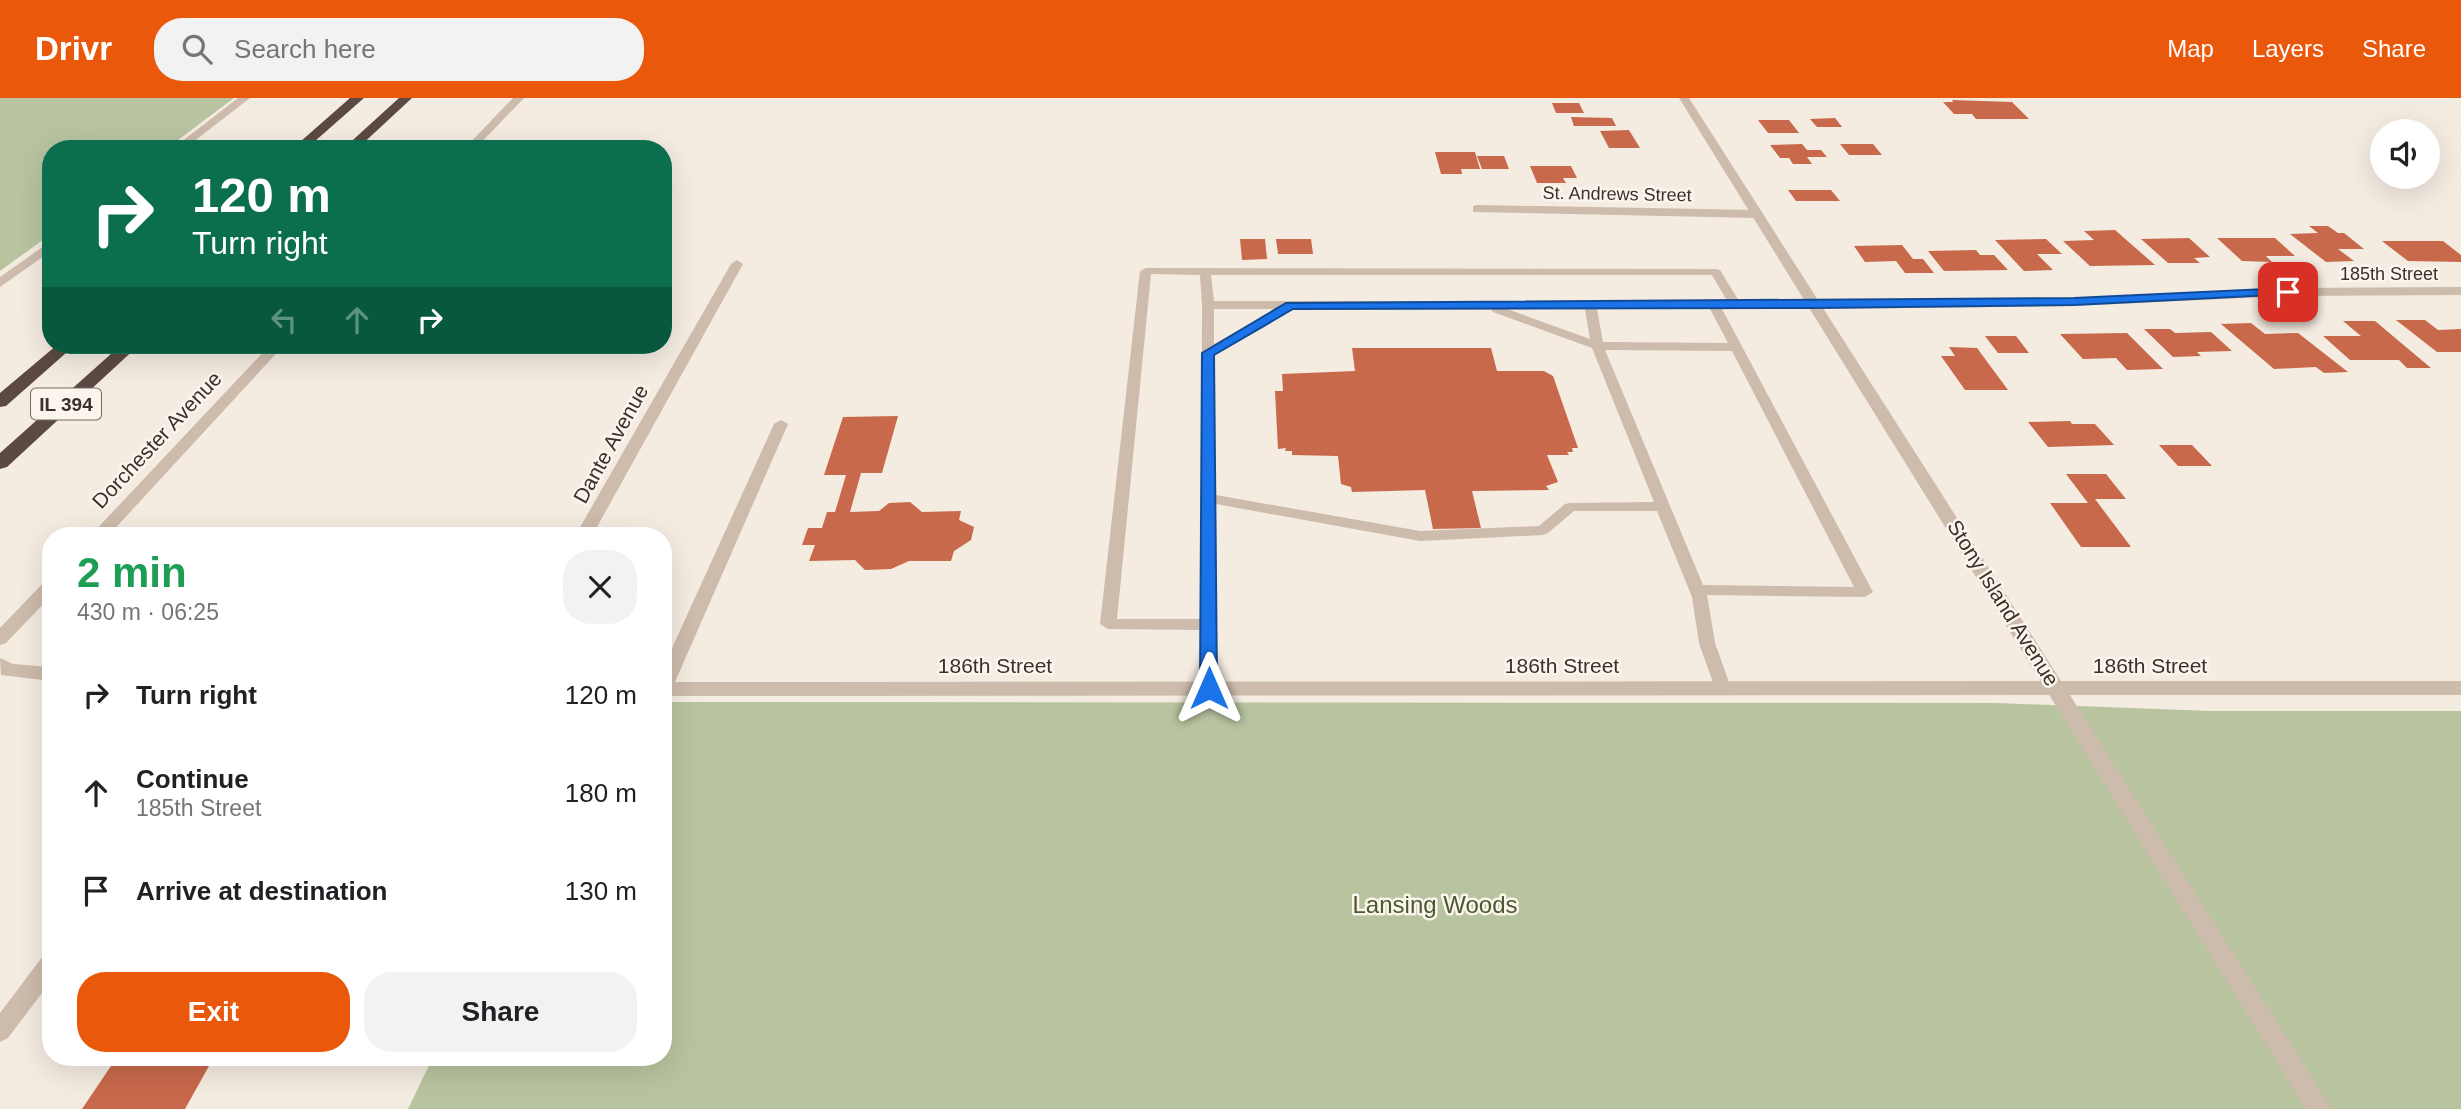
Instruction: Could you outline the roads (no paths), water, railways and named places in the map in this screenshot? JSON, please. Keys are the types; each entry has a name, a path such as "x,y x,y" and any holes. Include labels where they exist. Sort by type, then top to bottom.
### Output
{"highway":[{"path":"309,140 358,98"},
{"path":"359,140 406,98"},
{"name":"IL 394","path":"0,402 56,354"},
{"name":"IL 394","path":"0,463 121,354"}],"street":[{"path":"189,140 245,98"},
{"path":"478,140 519,98"},
{"name":"Stony Island Avenue","path":"1684,98 2320,1109"},
{"name":"St. Andrews Street","path":"1477,209 1756,214"},
{"path":"0,283 42,251"},
{"name":"Dante Avenue","path":"588,527 737,264"},
{"name":"185th Street","path":"1814,305 2074,302 2288,292 2461,291"},
{"name":"Dorchester Avenue","path":"106,527 269,354"},
{"path":"672,669 781,424"},
{"path":"0,639 42,595"},
{"path":"0,664 8,670 42,673"},
{"name":"186th Street","path":"672,689 2461,688"},
{"path":"0,1031 42,975"}],"lane":[{"path":"1209,625 1108,624 1146,271 1716,272 1735,305"},
{"path":"1205,271 1208,305 1209,688"},
{"path":"1208,305 1814,305"},
{"path":"1208,353 1290,305"},
{"path":"1485,305 1597,346 1736,346"},
{"path":"1590,305 1597,346 1697,590 1707,643 1723,688"},
{"path":"1697,590 1865,592 1714,305"},
{"path":"1208,498 1420,537 1543,530 1570,507 1662,506"}],"park label":[{"name":"Lansing Woods","path":"1435,905"}]}
